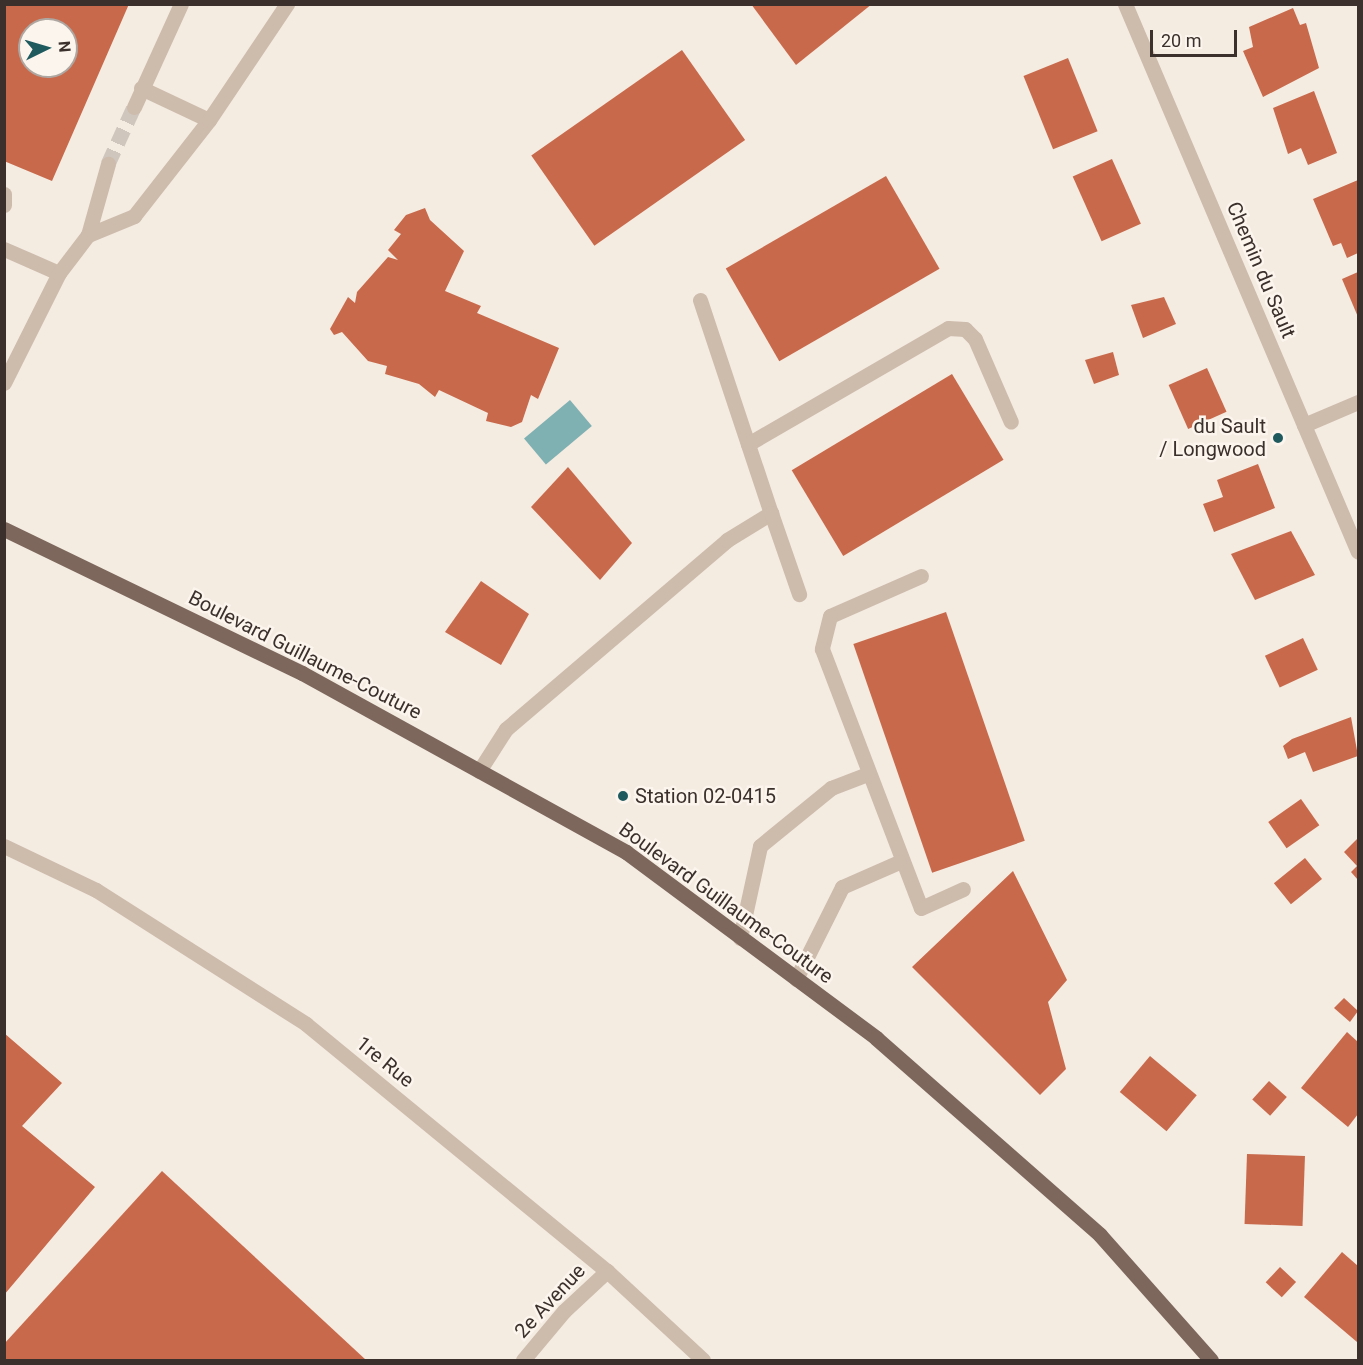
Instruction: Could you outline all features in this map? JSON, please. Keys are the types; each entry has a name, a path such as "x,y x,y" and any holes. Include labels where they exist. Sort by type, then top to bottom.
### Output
{"main road":[{"name":"Boulevard Guillaume-Couture","path":"4,529 302,673 626,852 876,1038 1100,1235 1211,1360"}],"street":[{"path":"134,107 181,4"},
{"path":"88,235 134,216 209,120 287,4"},
{"name":"Chemin du Sault","path":"1125,4 1359,552"},
{"path":"141,88 209,120"},
{"path":"4,383 59,273 88,235 108,164"},
{"path":"4,194 4,205"},
{"path":"4,249 59,273"},
{"path":"700,300 799,594"},
{"path":"748,444 948,328 965,329 975,339 1011,422"},
{"path":"1304,425 1359,402"},
{"path":"479,771 506,729 728,540 771,513"},
{"path":"921,576 830,616 822,649 899,862 921,908 963,889"},
{"path":"740,938 760,846 831,788 867,774"},
{"name":"1re Rue","path":"4,846 96,890 306,1024 607,1270 703,1360"},
{"path":"796,979 842,887 899,862"},
{"name":"2e Avenue","path":"523,1360 564,1311 607,1270"}],"water":[{"path":"570,400 592,426 546,465 524,439"}],"building":[{"path":"4,4 129,4 52,181 4,161"},
{"path":"751,4 872,4 796,65"},
{"path":"1293,8 1300,25 1306,23 1319,68 1263,97 1243,51 1253,47 1249,27"},
{"path":"682,50 745,140 594,246 531,156"},
{"path":"1068,58 1098,131 1053,149 1023,76"},
{"path":"1314,91 1337,153 1308,165 1301,148 1288,154 1273,108"},
{"path":"1112,159 1141,224 1102,241 1073,176"},
{"path":"886,176 940,269 779,361 726,268"},
{"path":"1358,180 1358,253 1347,258 1341,243 1333,246 1313,199"},
{"path":"425,208 430,220 464,251 445,291 481,306 477,313 559,348 538,399 531,395 522,422 511,427 486,421 488,413 439,390 435,397 419,384 385,374 387,366 368,361 342,332 334,335 330,329 348,297 355,303 357,292 388,257 398,260 388,250 401,234 394,230 406,215"},
{"path":"1358,272 1358,317 1342,279"},
{"path":"1164,297 1176,324 1143,338 1131,305"},
{"path":"1113,352 1119,375 1094,384 1085,360"},
{"path":"1207,368 1227,412 1188,429 1169,385"},
{"path":"952,374 1004,460 843,556 792,470"},
{"path":"1258,464 1275,508 1214,532 1203,504 1223,497 1217,480"},
{"path":"568,467 632,543 600,580 531,507"},
{"path":"1291,531 1315,575 1255,600 1231,554"},
{"path":"481,581 529,614 501,665 445,632"},
{"path":"946,612 1025,841 932,873 853,644"},
{"path":"1303,638 1318,670 1280,687 1265,656"},
{"path":"1351,717 1358,756 1313,772 1305,752 1288,759 1283,746 1292,739"},
{"path":"1301,799 1319,825 1287,848 1268,822"},
{"path":"1358,838 1358,880 1351,872 1357,866 1344,852"},
{"path":"1305,858 1322,879 1291,904 1274,883"},
{"path":"1013,871 1067,980 1048,1002 1066,1069 1040,1095 912,967"},
{"path":"1344,998 1358,1011 1350,1022 1334,1008"},
{"path":"1347,1032 1358,1042 1358,1114 1348,1127 1301,1088"},
{"path":"4,1033 62,1083 22,1126 95,1187 4,1295"},
{"path":"1150,1056 1197,1095 1167,1131 1120,1092"},
{"path":"1269,1081 1287,1097 1270,1116 1252,1100"},
{"path":"1247,1154 1305,1156 1303,1226 1245,1224"},
{"path":"162,1171 366,1360 4,1360 4,1344"},
{"path":"1342,1252 1358,1266 1357,1342 1304,1297"},
{"path":"1280,1267 1296,1282 1282,1297 1266,1282"}],"tunnel":[{"path":"108,164 134,107"}],"place":[{"name":"du Sault / Longwood","path":"1278,438"},
{"name":"Station 02-0415","path":"623,796"}]}
